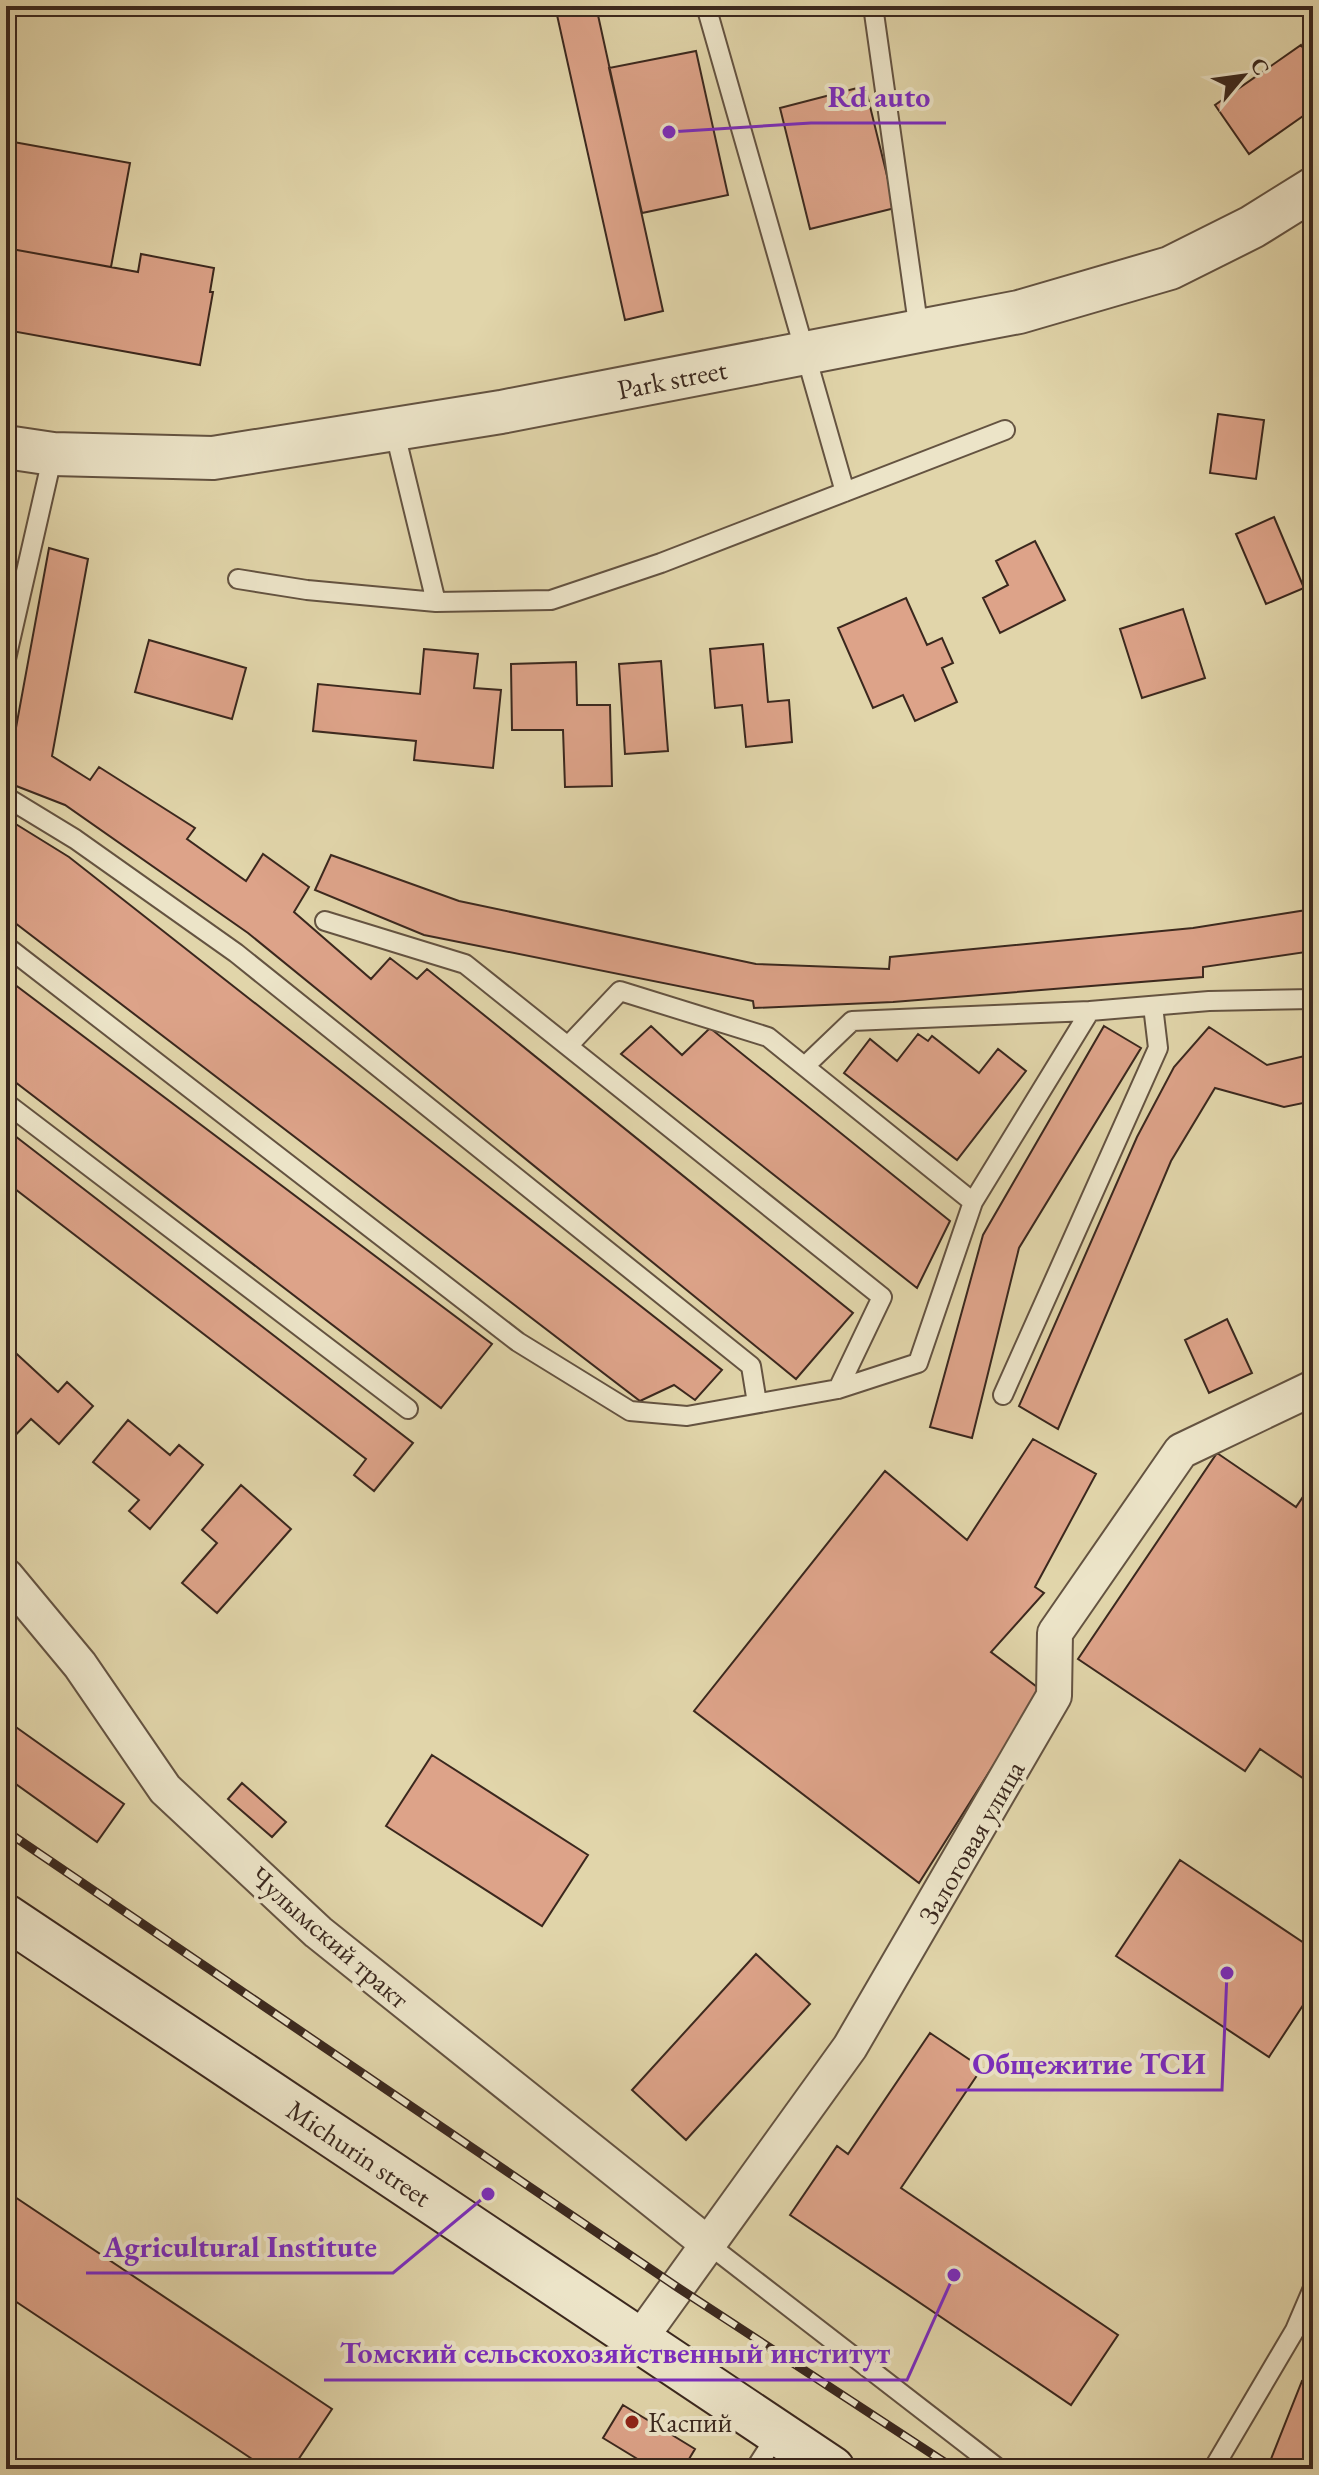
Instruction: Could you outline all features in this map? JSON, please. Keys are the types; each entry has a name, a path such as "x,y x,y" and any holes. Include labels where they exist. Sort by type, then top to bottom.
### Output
{"main road":[{"name":"Michurin street","path":"6,1917 832,2469"}],"street":[{"name":"Park street","path":"6,447 53,454 213,458 501,412 1019,312 1170,268 1252,227 1313,189"},
{"name":"Залоговая улица","path":"639,2340 850,2047 918,1935 1054,1696 1055,1633 1181,1451 1313,1388"},
{"name":"Чулымский тракт","path":"6,1576 80,1665 165,1789 318,1932 708,2244"}],"lane":[{"path":"706,6 845,492"},
{"path":"873,6 919,331"},
{"path":"394,429 436,602"},
{"path":"238,579 307,590 436,602 551,600 661,563 1005,430"},
{"path":"6,659 8,639 53,454"},
{"path":"6,797 75,839 236,953 751,1366 757,1403"},
{"path":"325,921 465,964 882,1297 838,1389"},
{"path":"6,946 518,1342 630,1411 687,1416 838,1389 918,1363 973,1202 1090,1011"},
{"path":"568,1046 620,991 768,1037 973,1202"},
{"path":"805,1066 852,1021 1090,1011 1209,1001 1313,999"},
{"path":"1003,1395 1158,1048 1153,1006"},
{"path":"6,1103 408,1409"},
{"path":"708,2244 999,2469"},
{"path":"1213,2469 1295,2330 1313,2288"},
{"path":"755,2469 778,2433"}],"building":[{"path":"6,6 18,6 6,73"},
{"path":"555,6 596,6 663,311 625,320"},
{"path":"1301,45 1313,63 1313,109 1249,154 1215,105"},
{"path":"696,51 728,195 642,213 609,68"},
{"path":"865,86 895,208 810,229 780,108"},
{"path":"8,141 130,163 111,267 6,248"},
{"path":"6,248 138,272 141,254 214,268 210,292 213,292 200,365 6,330"},
{"path":"1218,414 1264,420 1256,479 1210,473"},
{"path":"1274,517 1304,588 1266,604 1236,534"},
{"path":"1035,541 1065,600 1000,633 983,598 1008,585 996,561"},
{"path":"49,548 88,559 52,756 90,780 99,767 195,828 187,839 246,881 263,854 309,887 294,912 371,979 390,958 417,979 427,969 853,1313 796,1379 248,933 65,805 6,782"},
{"path":"906,598 927,645 942,638 953,663 942,668 957,702 915,721 903,695 873,708 838,628"},
{"path":"1183,609 1205,678 1142,698 1120,629"},
{"path":"149,640 246,668 232,719 135,692"},
{"path":"763,644 768,702 789,700 792,742 746,747 742,705 715,708 710,649"},
{"path":"424,649 478,654 474,688 501,690 493,768 414,760 416,741 313,731 318,684 420,694"},
{"path":"661,661 668,751 625,754 619,664"},
{"path":"576,662 577,705 610,705 612,786 565,787 563,730 512,730 511,664"},
{"path":"6,818 69,857 722,1370 695,1400 674,1385 640,1401 6,916"},
{"path":"331,855 459,901 756,964 889,969 890,957 1193,928 1313,909 1313,951 1203,967 1203,977 893,1002 754,1008 753,1001 424,935 315,890"},
{"path":"6,978 492,1344 441,1408 6,1075"},
{"path":"651,1026 682,1055 710,1028 950,1221 917,1288 621,1054"},
{"path":"1104,1026 1141,1048 1019,1248 972,1438 930,1427 983,1235"},
{"path":"1209,1027 1267,1065 1313,1054 1313,1101 1284,1107 1215,1088 1171,1161 1058,1429 1019,1406 1137,1137 1174,1067"},
{"path":"918,1034 928,1041 932,1036 979,1073 998,1049 1026,1071 957,1160 844,1073 870,1039 897,1061"},
{"path":"6,1129 413,1443 374,1491 354,1475 366,1459 6,1182"},
{"path":"1227,1319 1252,1373 1209,1393 1185,1340"},
{"path":"6,1344 58,1392 67,1382 93,1406 59,1444 31,1419 6,1445"},
{"path":"128,1420 170,1455 179,1445 203,1465 150,1529 129,1511 139,1500 93,1462"},
{"path":"1033,1439 1096,1474 1035,1587 1044,1593 991,1652 1041,1690 919,1883 694,1711 885,1471 967,1540"},
{"path":"1217,1453 1296,1507 1313,1482 1313,1785 1260,1749 1245,1771 1078,1659"},
{"path":"241,1485 291,1529 217,1613 182,1583 217,1543 202,1530"},
{"path":"6,1720 124,1804 97,1842 6,1777"},
{"path":"432,1755 588,1855 542,1926 386,1826"},
{"path":"242,1783 286,1822 272,1837 228,1799"},
{"path":"1180,1860 1313,1949 1313,1990 1269,2057 1116,1956"},
{"path":"756,1954 810,2004 686,2140 632,2090"},
{"path":"930,2033 982,2068 901,2188 1118,2335 1071,2405 790,2215 837,2146 848,2154"},
{"path":"6,2191 332,2409 292,2469 267,2469 6,2295"},
{"path":"1302,2381 1313,2384 1313,2467 1267,2469"},
{"name":"Каспий","path":"623,2405 695,2449 683,2469 654,2469 603,2438"}],"railway":[{"path":"6,1831 677,2287 955,2469"}],"place":[{"name":"Rd auto","path":"669,132"},
{"name":"Общежитие ТСИ","path":"1227,1973"},
{"name":"Agricultural Institute","path":"488,2194"},
{"name":"Томский сельскохозяйственный институт","path":"954,2275"},
{"name":"Каспий","path":"632,2422"}]}
